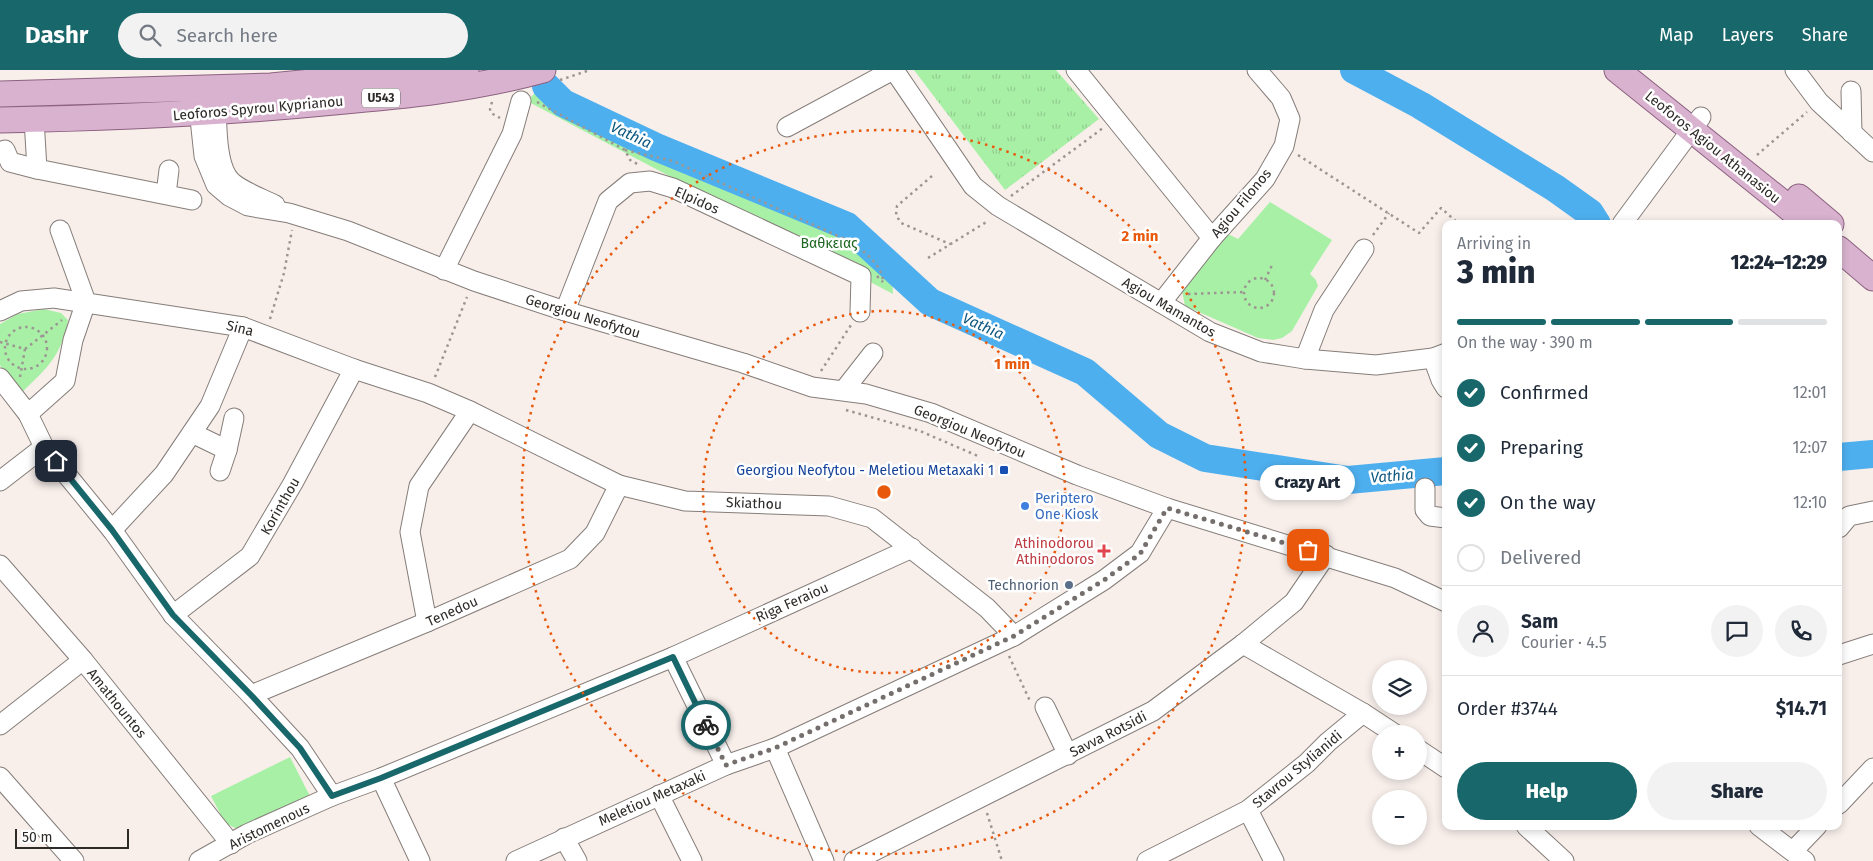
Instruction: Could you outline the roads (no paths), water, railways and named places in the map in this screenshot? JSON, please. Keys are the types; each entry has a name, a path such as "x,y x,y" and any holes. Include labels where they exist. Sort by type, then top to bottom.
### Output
{"main road":[{"name":"Leoforos Spyrou Kyprianou","path":"0,94 271,86 411,72 466,70"},
{"name":"Leoforos Spyrou Kyprianou","path":"0,120 208,114 412,95 505,80 544,70"},
{"name":"Leoforos Agiou Athanasiou","path":"1617,70 1697,123 1826,220"},
{"name":"Leoforos Agiou Athanasiou","path":"1645,70 1793,220"},
{"path":"1842,233 1873,260"},
{"path":"1842,252 1873,278"}],"street":[{"path":"786,127 894,70"},
{"name":"Agiou Mamantos","path":"894,70 973,186 1002,208 1165,299 1210,332 1261,352 1305,359 1376,365 1440,356"},
{"path":"1076,70 1212,238"},
{"name":"Agiou Filonos","path":"1165,299 1212,238 1265,179 1284,146 1290,118 1281,98 1257,70"},
{"path":"1795,70 1819,102 1873,152"},
{"name":"Georgiou Neofytou","path":"206,88 208,114 204,156 216,185 229,196 248,206 291,219 348,231 474,281 812,387 866,394 931,413 1076,475 1167,508 1326,555 1395,578 1442,600"},
{"path":"1851,91 1852,133"},
{"path":"444,270 527,101"},
{"name":"Georgiou Neofytou","path":"208,114 222,169 232,183 262,199 291,219"},
{"path":"34,119 37,169"},
{"path":"1625,220 1697,123"},
{"path":"5,150 10,162 192,200"},
{"path":"166,194 169,170"},
{"name":"Elpidos","path":"565,311 608,201 630,183 650,181 673,188 861,276 860,312"},
{"path":"28,414 65,380 73,340 86,302 60,230"},
{"path":"1305,359 1324,310 1364,249"},
{"name":"Sina","path":"0,311 20,302 54,298 243,327 428,393 470,411"},
{"path":"112,530 164,474 210,406 243,327"},
{"path":"844,390 873,353"},
{"path":"1440,356 1442,382"},
{"name":"Korinthou","path":"173,615 250,556 293,484 354,368"},
{"path":"0,378 28,414 44,447 112,530 173,615 300,748 332,796"},
{"path":"428,622 410,532 419,486 470,411"},
{"name":"Skiathou","path":"470,411 619,485 685,501 829,506 872,518 987,608 1008,639"},
{"path":"220,471 228,450 234,418"},
{"path":"192,433 228,450"},
{"path":"0,481 44,447"},
{"name":"Tenedou","path":"251,695 428,622 570,559 595,533 619,485"},
{"path":"1425,488 1425,510 1430,516 1442,518"},
{"name":"Meletiou Metaxaki","path":"516,861 726,765 775,748 1008,639 1104,580 1140,554 1167,508"},
{"path":"1844,522 1873,512"},
{"name":"Riga Feraiou","path":"673,657 912,548"},
{"name":"Savva Rotsidi","path":"854,861 1153,711 1243,644 1294,602 1326,555"},
{"name":"Amathountos","path":"0,565 83,660 231,844"},
{"path":"1243,644 1382,725"},
{"path":"1842,654 1873,644"},
{"path":"673,657 726,765"},
{"name":"Aristomenous","path":"199,861 247,834 332,796 381,778 673,657"},
{"path":"0,725 83,660"},
{"path":"1045,707 1068,755"},
{"name":"Stavrou Stylianidi","path":"1147,861 1248,810 1308,763 1328,742 1364,713"},
{"path":"775,748 824,861"},
{"path":"1427,755 1442,765"},
{"path":"1842,801 1873,768"},
{"path":"0,777 74,861"},
{"path":"381,778 420,861"},
{"path":"659,796 692,861"},
{"path":"1248,810 1274,861"},
{"path":"1530,830 1564,861"},
{"path":"1764,830 1799,856 1815,830"},
{"path":"564,838 577,861"}],"waterway":[{"path":"1354,70 1420,105 1555,188 1590,213 1594,220"},
{"name":"Vathia","path":"546,86 563,103 656,147 847,226 930,302 1085,372 1159,435 1205,458 1348,480 1442,471"},
{"name":"Vathia","path":"1842,457 1873,454"}],"place":[{"name":"Georgiou Neofytou - Meletiou Metaxaki 1","path":"1004,470"},
{"name":"Periptero One Kiosk","path":"1025,506"},
{"name":"Crazy Art","path":"1308,550"},
{"name":"Athinodorou Athinodoros","path":"1104,551"},
{"name":"Technorion","path":"1069,585"}],"park label":[{"name":"Βαθκειας","path":"829,243"}]}
